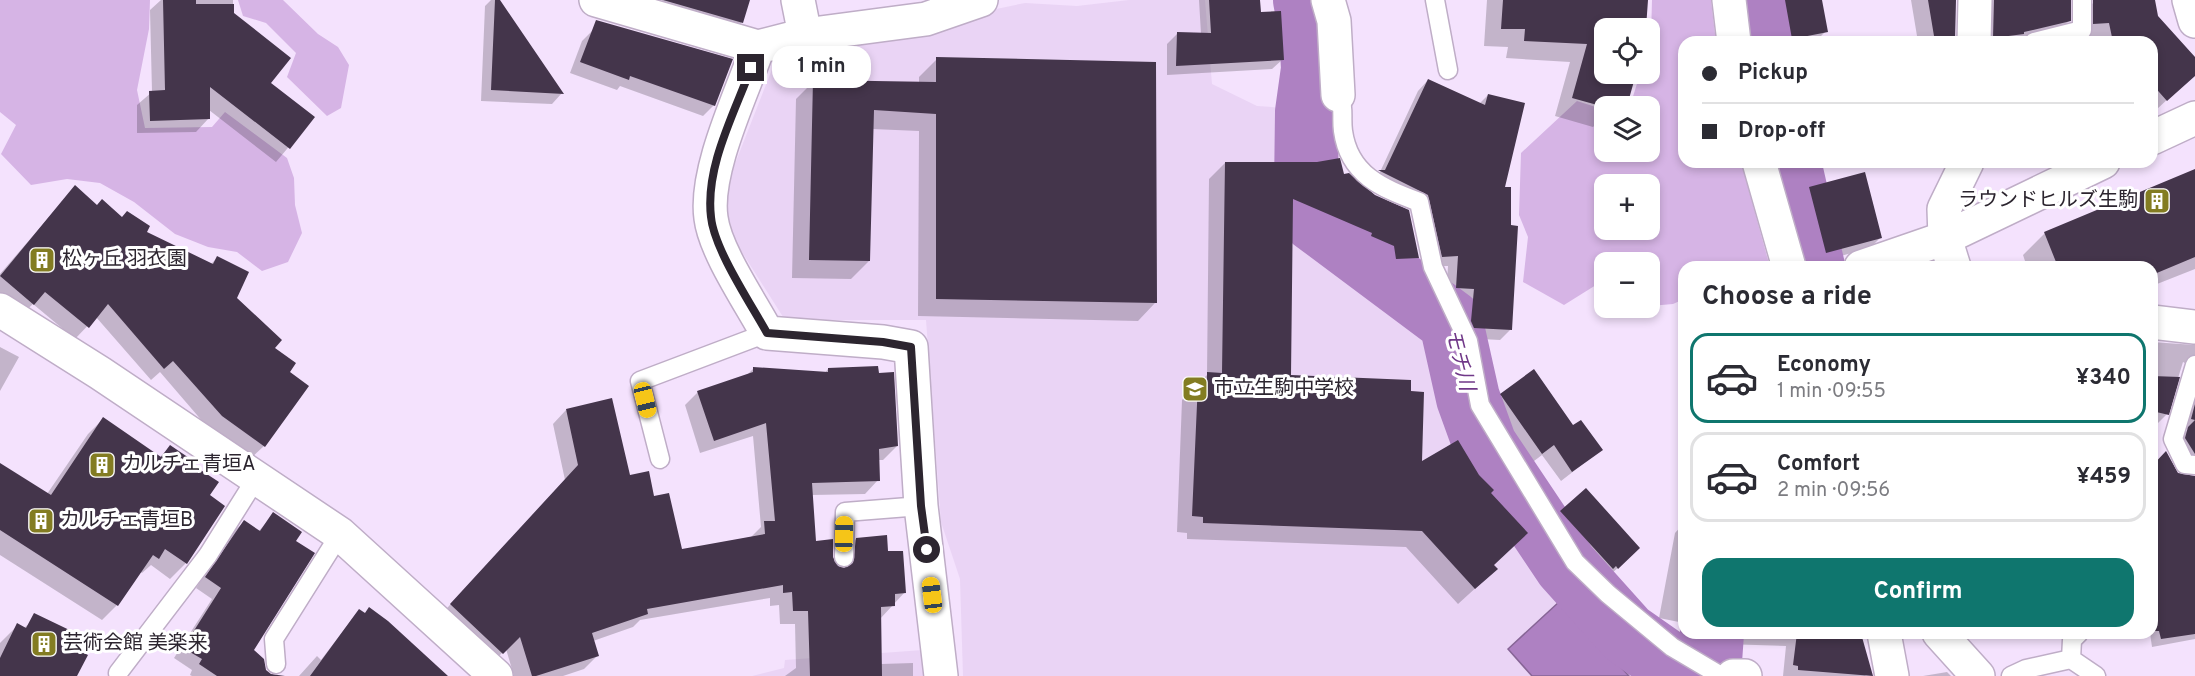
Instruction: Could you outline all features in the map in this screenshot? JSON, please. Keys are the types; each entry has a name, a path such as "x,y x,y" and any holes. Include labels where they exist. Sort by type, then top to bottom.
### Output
{"street":[{"path":"596,0 758,47 805,35 926,18 981,0"},
{"path":"798,0 805,35"},
{"path":"1328,0 1334,21 1338,95"},
{"path":"1729,0 1733,36"},
{"path":"1974,36 1975,0"},
{"path":"2189,0 2195,21"},
{"path":"758,47 715,168 711,219 724,253 767,333 883,342 911,347 921,506 941,676"},
{"path":"2158,135 2195,118"},
{"path":"1761,168 1787,261"},
{"path":"1949,252 1944,209 1964,168"},
{"path":"1896,261 1949,252 2093,168"},
{"path":"0,310 257,477 340,534 495,676"},
{"path":"2158,323 2195,327"},
{"path":"1885,639 1892,676"},
{"path":"1944,639 1978,676"},
{"path":"1720,673 1745,676"}],"lane":[{"path":"1435,0 1448,70"},
{"path":"2058,36 2082,30 2082,0"},
{"path":"1338,95 1344,106 1342,127 1346,148 1354,164 1366,177 1382,188 1419,202 1433,267 1468,341 1480,405 1575,562 1635,618 1720,673"},
{"path":"660,459 640,381 767,333"},
{"path":"2195,365 2173,439 2186,464 2195,465"},
{"path":"118,673 208,555 257,477"},
{"path":"844,557 845,512 921,506"},
{"path":"276,664 274,639 340,534"},
{"path":"2071,659 2073,639"},
{"path":"2011,676 2026,669 2071,659 2096,676"}],"shaded area":[{"path":"0,0 150,0 149,29 137,90 145,128 212,127 225,112 287,158 294,178 295,205 302,233 288,262 262,271 237,252 208,247 175,234 134,202 100,183 67,179 31,185 1,154 16,125 0,112"},
{"path":"238,0 283,0 318,34 338,47 349,65 341,108 327,116 287,77 296,53 266,23 243,16"},
{"name":"市立生駒中学校","path":"1129,0 1205,0 1212,84 1257,106 1298,109 1299,213 1309,230 1322,242 1436,318 1479,458 1566,585 1651,676 963,676 960,579 941,522 926,320 785,320 733,238 726,205 731,174 778,54 1025,3 1077,6"},
{"path":"1652,0 1711,0 1715,36 1678,36 1678,168 1743,168 1768,261 1678,261 1678,302 1660,305 1660,252 1594,252 1594,286 1564,305 1523,282 1528,237 1519,215 1521,153 1577,101 1594,106 1594,162 1660,162 1660,96 1633,96 1637,84 1660,84 1660,18 1652,18"},
{"path":"1560,601 1629,676 1532,676 1508,649"},
{"path":"923,650 928,676 752,676 784,668 785,660"}],"building":[{"path":"163,0 196,0 196,4 234,4 234,13 291,58 271,83 315,117 290,149 210,87 210,119 150,121 149,91 165,90"},
{"path":"495,0 500,0 564,94 491,90"},
{"path":"663,0 750,0 743,23"},
{"path":"1209,0 1260,0 1261,12 1281,11 1284,60 1176,66 1177,32 1211,33"},
{"path":"1503,0 1648,0 1647,18 1594,18 1594,84 1633,84 1630,96 1594,96 1594,104 1572,98 1587,44 1524,41 1525,29 1501,29"},
{"path":"1785,0 1822,0 1828,32 1791,36"},
{"path":"1928,0 1956,0 1955,36 1934,36"},
{"path":"1994,0 2071,0 2071,21 2024,32 2024,34 1993,36"},
{"path":"2093,0 2155,0 2158,16 2195,57 2195,76 2167,101 2158,91 2158,36 2112,36 2109,23 2093,24"},
{"path":"596,20 733,59 715,106 630,76 629,80 580,62"},
{"path":"936,57 1156,62 1157,303 936,299 936,114 874,110 870,261 809,260 813,80 936,82"},
{"path":"1428,79 1485,105 1488,94 1525,103 1505,187 1511,187 1511,225 1518,226 1512,330 1474,328 1471,321 1474,289 1456,288 1458,256 1442,257 1428,195 1378,170 1385,170"},
{"path":"1340,158 1344,174 1349,173 1375,195 1409,210 1419,258 1396,259 1394,246 1371,236 1372,233 1293,199 1291,375 1411,380 1411,391 1424,392 1422,461 1458,440 1479,475 1494,490 1491,493 1528,533 1494,565 1498,569 1475,589 1422,531 1203,523 1203,517 1192,516 1198,382 1207,383 1207,372 1222,373 1225,162 1317,162"},
{"name":"ラウンドヒルズ生駒","path":"2195,169 2195,257 2158,272 2158,261 2056,261 2044,232"},
{"path":"1865,172 1882,238 1826,253 1809,187"},
{"path":"75,185 97,205 102,199 122,217 127,211 150,226 147,232 213,264 217,256 249,272 237,298 282,340 275,348 296,363 290,372 309,386 265,447 222,416 173,361 164,369 108,304 89,328 45,292 34,305 0,276"},
{"path":"878,366 879,373 894,372 898,446 879,449 880,481 812,483 816,541 833,539 833,557 838,566 844,568 853,563 856,538 887,535 888,551 903,551 906,593 895,594 895,606 881,607 882,676 810,676 808,611 793,611 792,592 783,593 783,585 647,609 648,614 592,633 599,656 536,676 532,676 520,637 503,654 450,604 578,465 566,409 612,398 630,475 649,471 654,496 669,493 682,549 765,534 764,521 775,521 766,423 714,441 697,391 753,372 753,367 828,372 828,368"},
{"path":"1534,369 1573,425 1581,420 1603,450 1572,472 1554,445 1542,454 1500,394"},
{"path":"2158,376 2180,377 2169,415 2158,412"},
{"path":"2195,404 2195,420 2191,419"},
{"path":"103,417 161,457 170,445 192,460 190,463 219,482 210,495 225,506 187,564 165,549 159,559 153,555 118,606 0,530 0,463 51,495"},
{"path":"2195,420 2195,454 2185,438 2188,427"},
{"path":"2166,451 2178,473 2195,476 2195,634 2161,639 2158,631 2158,460"},
{"path":"1586,488 1640,548 1618,569 1616,566 1613,569 1560,511"},
{"path":"273,512 302,532 296,541 315,553 254,650 264,659 266,670 271,674 285,676 217,676 199,664 202,659 183,648 221,588 205,577 244,520 260,531"},
{"path":"369,607 388,621 448,676 310,676 359,609 365,613"},
{"name":"芸術会館 美楽来","path":"34,613 84,637 78,650 88,655 77,676 0,676 0,658 17,623 26,628"},
{"path":"1796,639 1863,639 1873,676 1798,670 1798,666 1793,665"}],"waterway":[{"name":"モチ川","path":"1305,0 1311,32 1313,69 1307,112 1306,189 1313,219 1451,322 1468,398 1485,445 1566,566 1627,634 1667,662 1681,676"},
{"path":"1767,0 1770,36"},
{"path":"1790,168 1812,261"},
{"path":"1709,676 1712,639"}],"place":[{"name":"ラウンドヒルズ生駒","path":"2157,201"},
{"name":"松ヶ丘 羽衣園","path":"42,260"},
{"name":"市立生駒中学校","path":"1195,389"},
{"name":"カルチェ青垣A","path":"102,465"},
{"name":"カルチェ青垣B","path":"41,521"},
{"name":"芸術会館 美楽来","path":"44,644"}],"route":[{"path":"751,68 715,168 711,194 711,219 724,253 767,333 883,342 911,347 921,506 927,550"}]}
